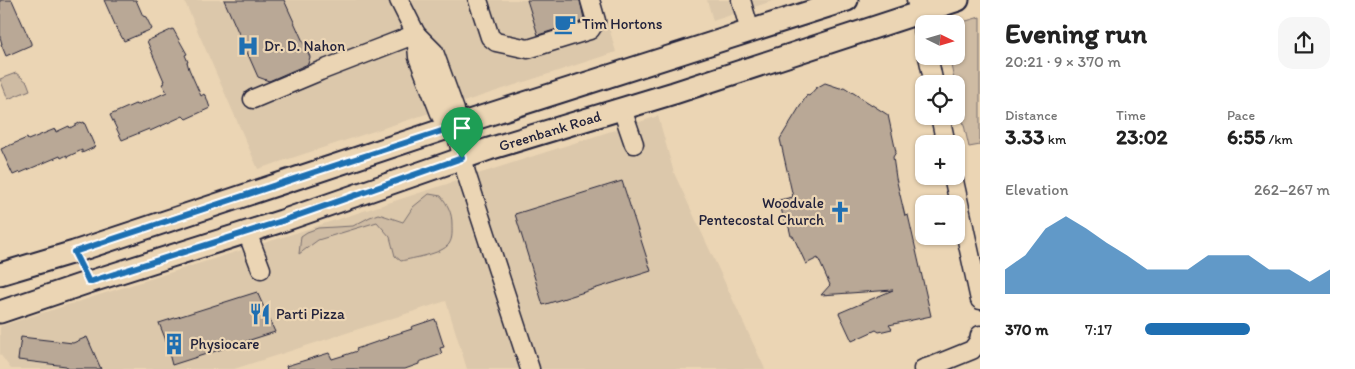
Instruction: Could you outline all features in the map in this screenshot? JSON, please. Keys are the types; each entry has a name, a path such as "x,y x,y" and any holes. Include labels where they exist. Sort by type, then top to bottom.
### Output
{"main road":[{"path":"0,274 74,252 490,114 847,0"},
{"name":"Greenbank Road","path":"0,312 247,232 462,158 674,93 918,6 958,0"},
{"path":"74,252 89,282"}],"street":[{"path":"399,0 416,34 418,58 441,116 454,127 462,158 530,369"},
{"path":"478,0 490,38 496,42 528,49 590,30 596,20 590,0"},
{"path":"741,0 750,31"},
{"path":"253,99 320,70 416,34"},
{"path":"622,109 634,144"},
{"path":"955,185 980,300"},
{"path":"247,232 261,270"},
{"path":"922,369 972,350 980,335"}],"shaded area":[{"path":"184,0 601,0 616,52 258,169"},
{"path":"707,0 775,0 713,21"},
{"path":"980,17 980,145 969,147 964,125 965,75 953,75 951,65 965,65 965,21"},
{"path":"16,73 27,82 30,90 8,99 0,79"},
{"path":"658,116 674,173 765,369 467,369 446,301 234,369 11,369 0,354 1,326"},
{"path":"429,194 441,196 448,206 451,216 451,239 449,244 440,250 401,261 395,256 390,237 377,222 318,240 299,254 301,236 307,232 318,228 353,226 378,214 403,222 413,207"}],"building":[{"path":"0,0 12,0 31,43 31,45 6,56 0,37"},
{"path":"104,0 136,0 143,16 146,17 152,29 124,41"},
{"path":"224,0 284,0 310,57 308,64 269,81 258,77"},
{"name":"Tim Hortons","path":"527,0 580,0 584,19 583,21 538,35"},
{"path":"173,29 187,54 185,55 189,69 201,96 204,94 206,96 210,108 186,119 183,116 150,131 149,129 122,140 110,115 167,92 162,84 164,81 147,41"},
{"name":"Woodvale Pentecostal Church","path":"825,83 840,88 844,87 888,115 896,152 893,157 896,178 905,216 908,215 931,316 889,325 892,329 879,332 876,330 852,341 839,313 893,290 821,295 830,285 818,258 806,264 793,236 791,236 787,219 784,220 779,200 793,197 780,139 807,95 809,96 816,88"},
{"path":"84,122 95,147 82,153 82,150 67,157 67,155 61,158 60,156 13,175 1,149 55,129 56,132 69,126 70,128"},
{"path":"622,181 651,271 543,305 515,214"},
{"path":"257,292 275,332 172,365 159,323"},
{"path":"435,319 444,347 440,348 442,354 405,369 287,369 286,366 329,353 332,359 345,355"},
{"path":"21,337 73,343 87,337 101,369 68,369 66,366 18,360"}],"place":[{"name":"Tim Hortons","path":"565,24"},
{"name":"Dr. D. Nahon","path":"248,46"},
{"name":"Woodvale Pentecostal Church","path":"840,212"},
{"name":"Parti Pizza","path":"260,314"},
{"name":"Physiocare","path":"174,344"}],"route":[{"path":"454,127 462,158 282,221 89,282 74,252 454,127"}]}
